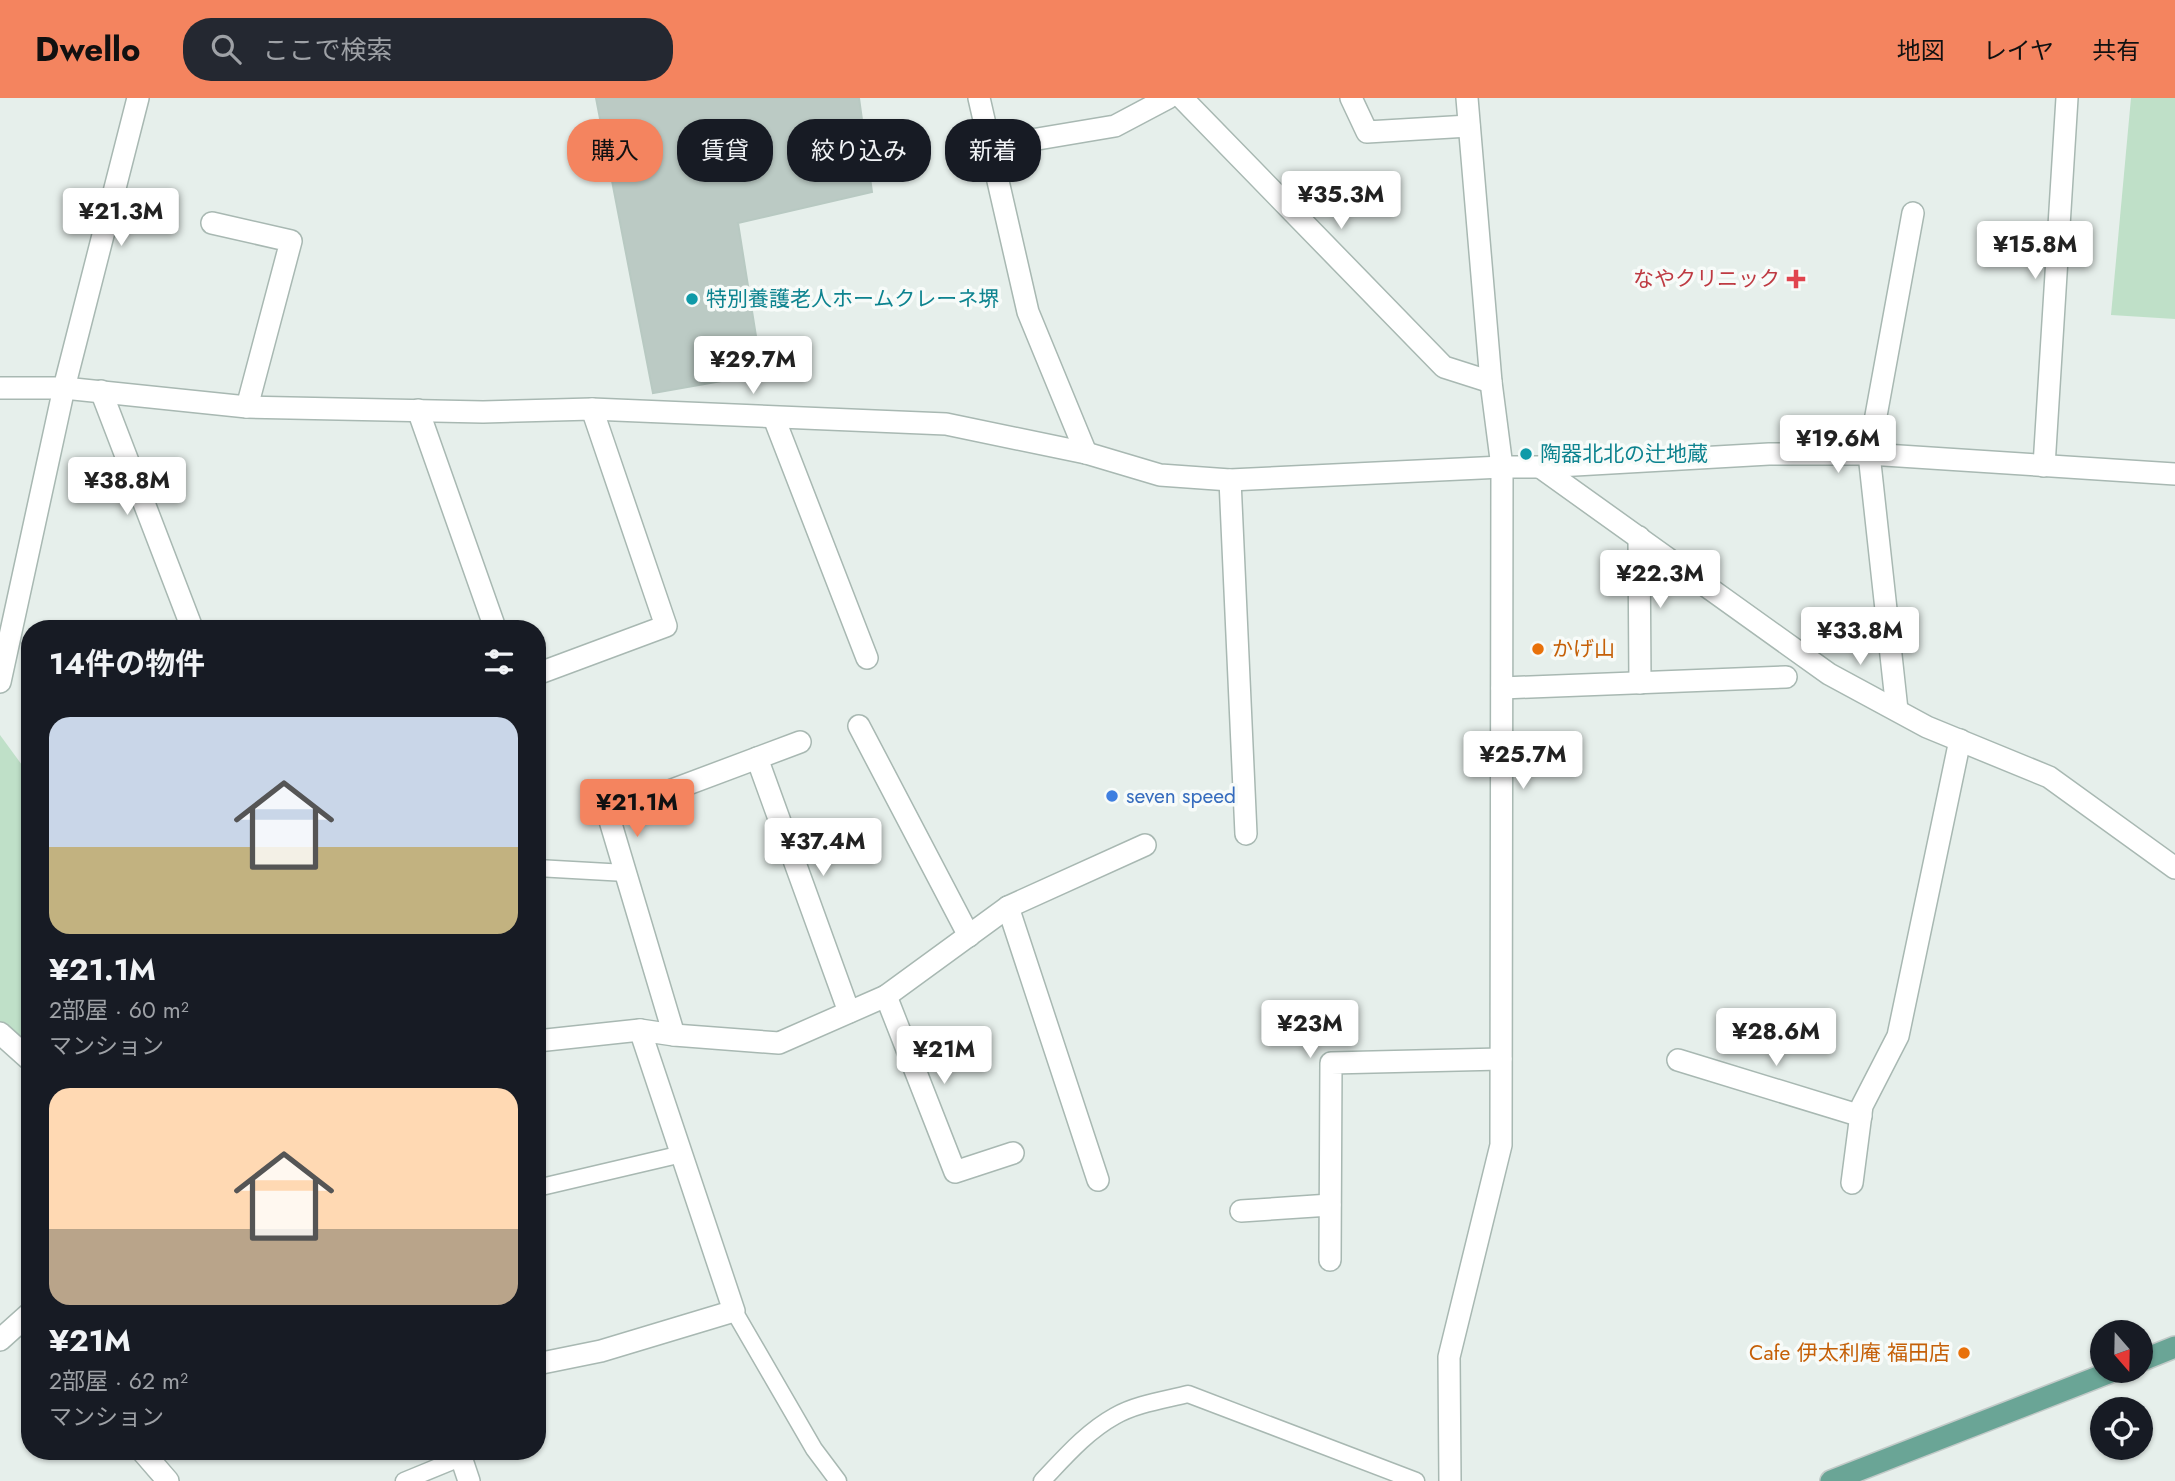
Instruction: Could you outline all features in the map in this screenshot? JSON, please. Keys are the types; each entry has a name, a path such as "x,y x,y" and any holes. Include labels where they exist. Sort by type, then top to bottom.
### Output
{"main road":[{"path":"2153,1356 2175,1348"},
{"path":"1838,1479 2090,1380"}],"street":[{"path":"0,682 64,387 138,98"},
{"path":"979,98 984,119"},
{"path":"1041,138 1115,126 1168,98"},
{"path":"1182,98 1444,367 1491,382"},
{"path":"1351,98 1367,132 1469,126"},
{"path":"1450,1481 1448,1357 1501,1145 1502,467 1491,382 1467,98"},
{"path":"2044,466 2067,98"},
{"path":"998,182 1028,312 1086,453"},
{"path":"1897,710 1869,454 1913,213"},
{"path":"212,223 291,241 247,407"},
{"path":"0,388 64,387 247,407 483,412 592,408 946,424 1086,453 1160,475 1230,480 1769,454 1869,454 2175,474"},
{"path":"101,391 189,620"},
{"path":"546,671 666,626 592,408"},
{"path":"418,410 492,620"},
{"path":"774,418 867,658"},
{"path":"1540,467 1829,674 1960,740 2049,777 2175,867"},
{"path":"1230,480 1246,834"},
{"path":"1639,537 1640,683"},
{"path":"1502,688 1786,677"},
{"path":"859,726 969,936"},
{"path":"1852,1183 1862,1106 1898,1036 1960,740"},
{"path":"674,1035 608,814 800,742"},
{"path":"757,758 849,1012"},
{"path":"546,1040 640,1030 779,1042 886,996 1008,907 1145,845"},
{"path":"1008,907 1098,1180"},
{"path":"886,996 955,1172 1013,1153"},
{"path":"546,1362 601,1351 734,1311 640,1030"},
{"path":"0,1033 21,1051"},
{"path":"1330,1259 1331,1063 1501,1059"},
{"path":"1678,1060 1861,1116"},
{"path":"1241,1211 1330,1205"},
{"path":"0,1340 21,1323"},
{"path":"150,1460 168,1481"},
{"path":"461,1460 470,1481"}],"lane":[{"path":"546,869 625,873"},
{"path":"546,1186 682,1154"},
{"path":"734,1311 814,1449 838,1481"},
{"path":"1042,1481 1082,1440 1115,1416 1150,1403 1188,1394 1416,1481"},
{"path":"404,1481 447,1460"}],"green space":[{"path":"2131,98 2175,98 2175,319 2111,315"},
{"path":"0,735 21,764 21,1045 0,1026"}],"building":[{"name":"特別養護老人ホームクレーネ堺","path":"596,98 859,98 862,119 787,119 787,182 871,182 872,192 738,223 762,374 653,393 612,182 663,182 663,119 600,119"}],"place":[{"name":"なやクリニック","path":"1796,279"},
{"name":"特別養護老人ホームクレーネ堺","path":"692,299"},
{"name":"陶器北北の辻地蔵","path":"1526,454"},
{"name":"かげ山","path":"1538,649"},
{"name":"seven speed","path":"1112,796"},
{"name":"Cafe 伊太利庵 福田店","path":"1964,1353"}]}
